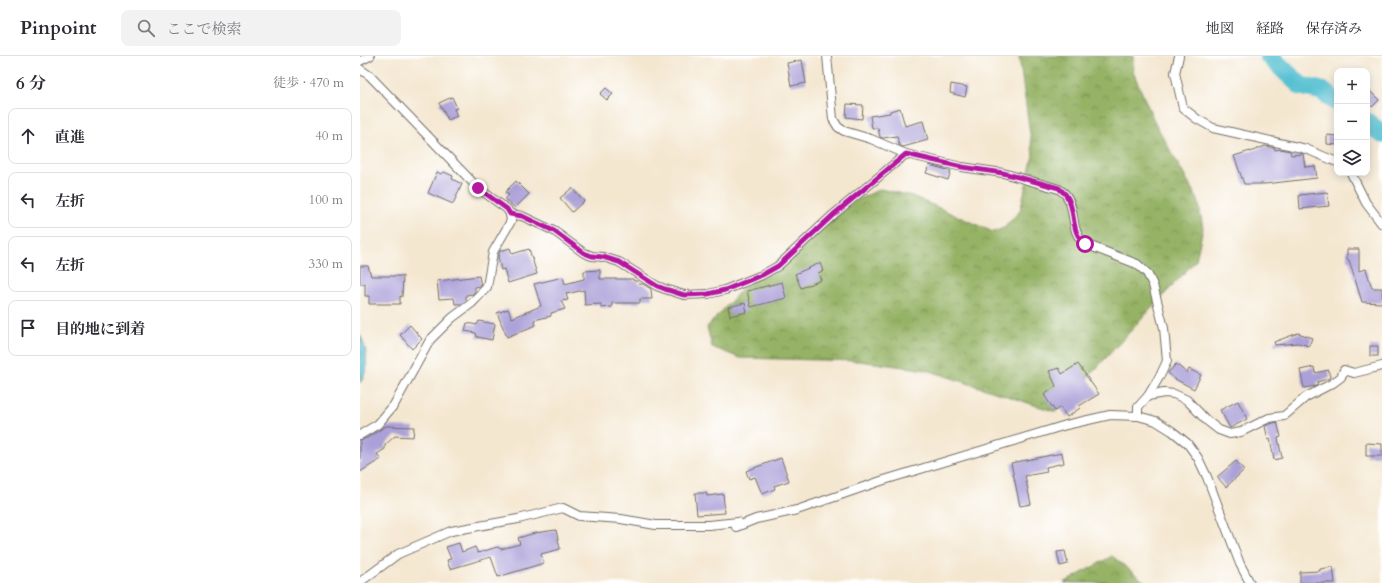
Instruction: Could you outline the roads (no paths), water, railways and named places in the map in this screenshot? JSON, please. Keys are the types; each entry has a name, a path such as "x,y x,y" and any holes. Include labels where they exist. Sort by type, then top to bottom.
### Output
{"street":[{"path":"360,61 370,56"},
{"path":"827,56 832,119 838,127 844,131 871,139 906,154 962,167 1003,173 1059,188 1066,195 1070,203 1078,239 1085,244 1137,264 1147,273 1153,285 1164,328 1167,361 1148,396 1138,407 1138,416"},
{"path":"1179,56 1175,73 1183,108 1196,119 1213,128 1306,149 1334,161"},
{"path":"360,69 370,76 478,188 507,209 510,214 511,221 493,252 488,287 472,303 452,318 430,340 394,405 378,424 360,435"},
{"path":"510,214 522,216 554,231 584,253 619,262 657,286 684,295 708,294 725,290 762,275 778,266 833,215 906,154"},
{"path":"1352,176 1366,203 1382,224"},
{"path":"1148,396 1164,393 1174,394 1187,400 1206,420 1219,430 1230,434 1241,432 1269,418 1284,416 1306,398 1341,377 1344,370 1354,373 1382,366"},
{"path":"360,581 398,554 451,531 518,519 563,508 579,516 621,519 656,525 709,525 738,522 736,527 756,519 797,510 881,481 1066,425 1110,415 1138,416 1156,421 1187,443 1198,458 1207,477 1240,564 1250,583"}],"water":[{"path":"360,335 365,346 366,366 365,373 360,383"}],"waterway":[{"path":"1269,56 1301,86 1322,91 1334,100"},
{"path":"1370,124 1382,134"}]}
